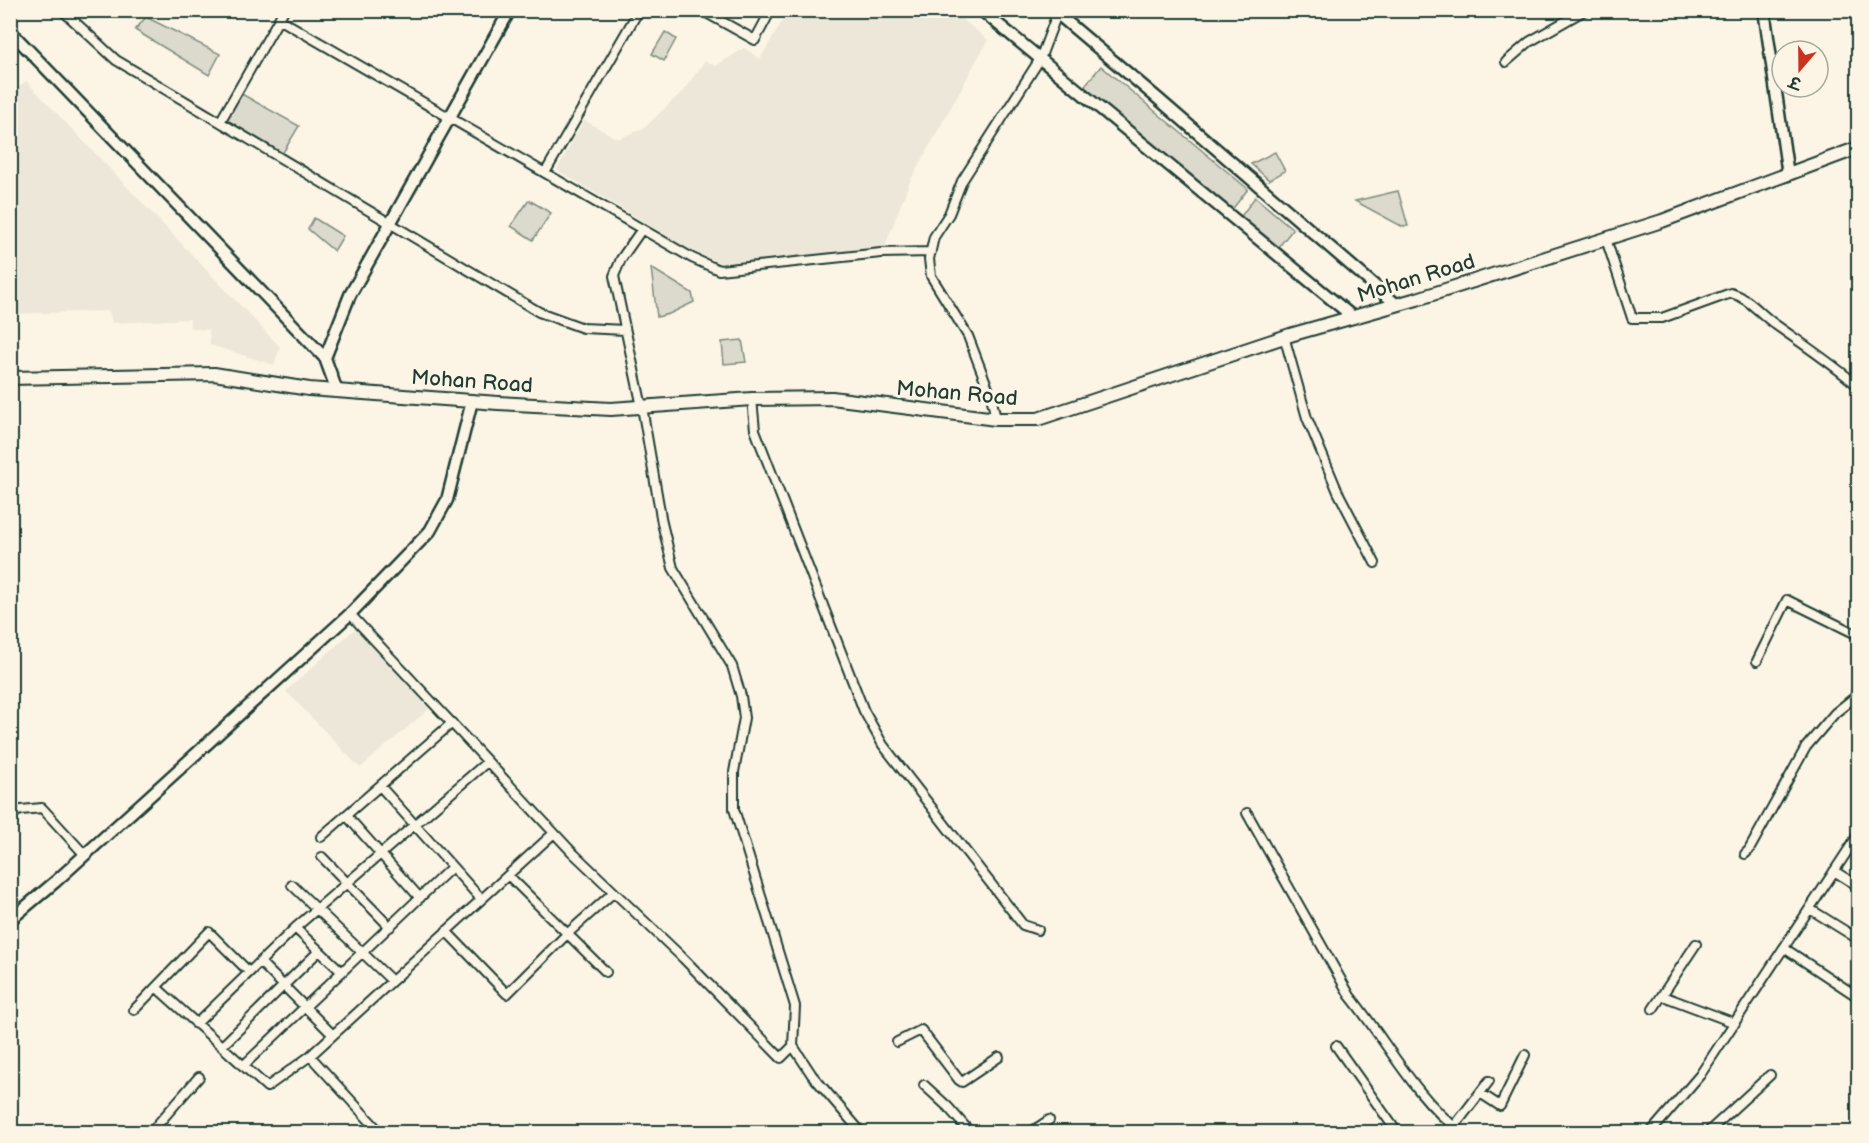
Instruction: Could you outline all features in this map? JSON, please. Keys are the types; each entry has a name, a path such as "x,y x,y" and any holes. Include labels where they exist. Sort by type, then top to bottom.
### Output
{"main road":[{"name":"Mohan Road","path":"10,378 214,374 309,389 611,409 752,399 831,398 996,419 1038,419 1284,336 1397,304 1662,221 1858,148"}],"street":[{"path":"62,10 116,60 539,312 583,328 625,330"},
{"path":"220,122 284,10"},
{"path":"325,358 350,295 510,10"},
{"path":"545,173 639,10"},
{"path":"701,10 755,40 771,10"},
{"path":"981,10 1353,317"},
{"path":"1506,62 1529,42 1585,10"},
{"path":"1764,10 1788,175"},
{"path":"996,419 991,396 968,336 931,276 931,252 934,237 949,214 962,181 1040,59 1055,12 1397,304"},
{"path":"279,19 692,258 719,270 881,253 931,252"},
{"path":"10,31 325,358 337,391"},
{"path":"642,229 621,260 614,276 642,406 662,524 673,568 732,666 741,696 744,718 734,772 734,810 795,1006 793,1046 812,1075 861,1132"},
{"path":"1606,239 1632,318 1662,318 1731,293 1742,296 1774,324 1818,353 1858,386"},
{"path":"1284,336 1307,418 1338,492 1375,563"},
{"path":"752,399 755,430 864,711 883,745 1023,925 1038,930"},
{"path":"10,920 85,855 350,614 430,531 447,500 472,401"},
{"path":"1757,661 1787,600 1858,634"},
{"path":"350,614 554,833 683,958 781,1058 793,1046"},
{"path":"1858,684 1855,697 1858,706"},
{"path":"1745,855 1806,747 1835,713 1855,697"},
{"path":"321,837 452,723"},
{"path":"196,1024 317,909 487,762"},
{"path":"380,786 481,899"},
{"path":"10,814 21,810 42,808 85,855"},
{"path":"1247,813 1350,996 1401,1067 1455,1131 1489,1081"},
{"path":"346,815 420,898"},
{"path":"156,987 267,1087 310,1056 554,833"},
{"path":"1651,1132 1700,1075 1858,838"},
{"path":"322,857 390,927"},
{"path":"243,1066 452,867"},
{"path":"1834,871 1858,886"},
{"path":"508,875 606,972"},
{"path":"292,885 392,981"},
{"path":"446,931 507,994 567,934 614,892"},
{"path":"1810,909 1858,939"},
{"path":"296,928 342,972"},
{"path":"134,1010 208,932 249,972"},
{"path":"1653,1009 1696,944"},
{"path":"1784,948 1858,997"},
{"path":"222,1046 319,951"},
{"path":"260,962 333,1035"},
{"path":"1663,996 1735,1023"},
{"path":"897,1042 921,1030 962,1082 999,1057"},
{"path":"1336,1046 1397,1132"},
{"path":"1480,1093 1500,1106 1525,1055"},
{"path":"310,1056 380,1132"},
{"path":"1708,1132 1770,1075"},
{"path":"151,1132 199,1077"},
{"path":"924,1085 969,1131"},
{"path":"1031,1132 1049,1120"}],"shaded area":[{"path":"789,10 952,11 988,40 909,183 884,249 722,263 698,254 557,170 584,120 618,139 644,128 683,91 705,61 716,66 744,48 760,59"},
{"path":"146,17 220,54 209,75 135,30"},
{"path":"665,32 676,39 664,61 652,54"},
{"path":"1101,66 1248,189 1231,211 1082,89"},
{"path":"26,81 280,347 274,365 210,345 209,330 190,328 190,319 112,323 109,311 11,314 11,94"},
{"path":"238,92 299,126 281,156 222,121"},
{"path":"1275,152 1285,171 1269,180 1251,164"},
{"path":"1398,191 1408,226 1403,227 1355,201"},
{"path":"1255,197 1293,229 1277,249 1239,219"},
{"path":"529,200 551,213 533,240 511,226"},
{"path":"314,218 343,236 334,251 308,229"},
{"path":"651,268 692,293 694,302 657,317"},
{"path":"742,340 746,362 724,364 722,342"},
{"path":"356,628 429,709 360,768 286,691"}]}
